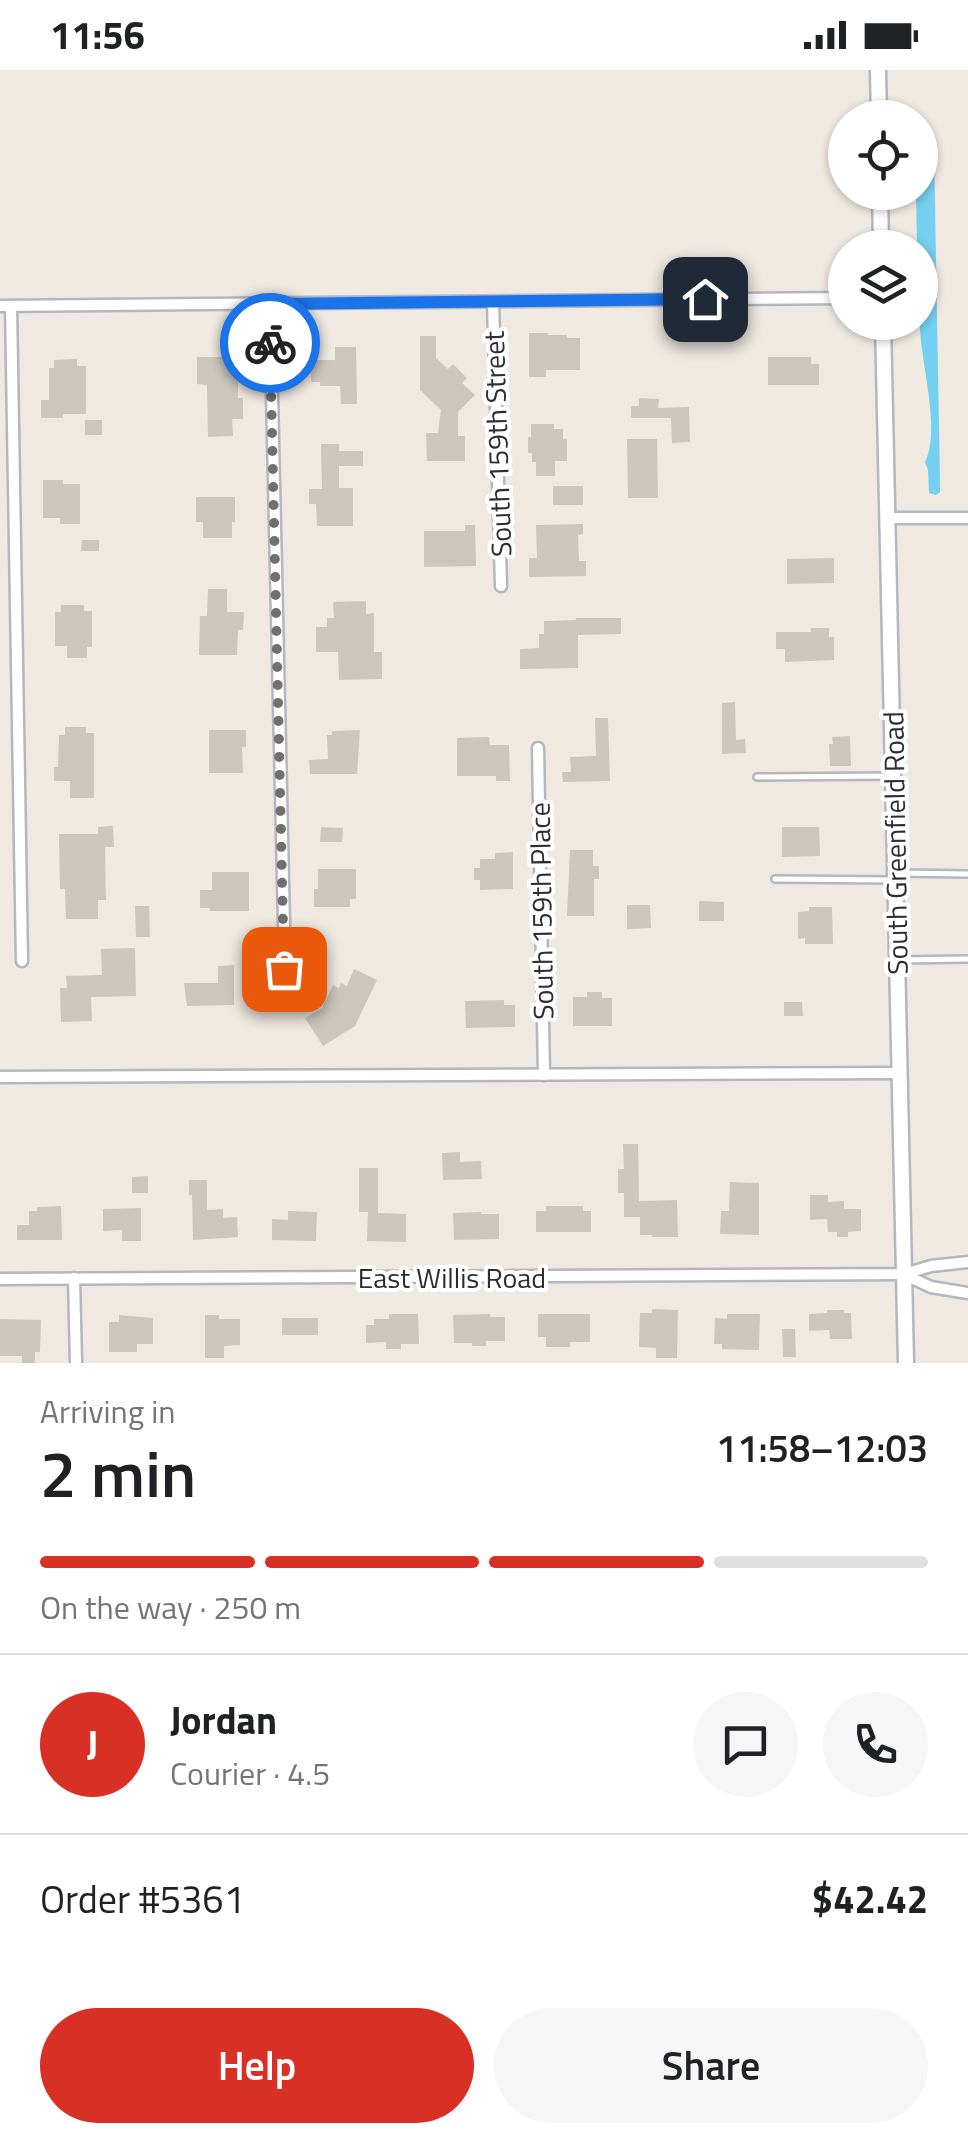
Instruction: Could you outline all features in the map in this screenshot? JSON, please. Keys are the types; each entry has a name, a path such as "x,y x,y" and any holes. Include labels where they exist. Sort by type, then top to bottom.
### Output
{"main road":[{"path":"878,70 879,100"},
{"name":"South Greenfield Road","path":"883,340 906,1363"}],"street":[{"path":"22,962 6,306 828,298"},
{"name":"South 159th Street","path":"493,302 501,586"},
{"path":"270,304 284,969"},
{"path":"887,518 968,518"},
{"name":"South 159th Place","path":"538,748 544,1075"},
{"path":"0,1078 901,1073"},
{"path":"904,1274 968,1262"},
{"path":"904,1274 931,1286 968,1293"},
{"name":"East Willis Road","path":"0,1279 904,1274"},
{"path":"74,1278 76,1363"}],"lane":[{"path":"757,776 894,776"},
{"path":"775,879 968,874"},
{"path":"898,960 968,958"}],"water":[{"path":"916,210 935,210 935,230 917,230"},
{"path":"937,340 940,492 936,495 929,493 925,462 931,432 921,342"}],"building":[{"path":"529,333 580,338 580,370 546,370 546,377 529,377"},
{"path":"420,336 436,336 436,358 448,369 453,364 467,378 462,383 475,395 458,412 458,436 465,436 465,461 427,461 426,433 438,433 441,410 420,390"},
{"path":"335,347 356,347 357,404 341,404 340,386 311,382 311,360 335,360"},
{"path":"224,352 238,352 238,398 243,398 243,419 232,419 233,436 208,437 207,385 197,384 197,357 224,357"},
{"path":"768,357 811,357 811,364 819,364 819,385 768,385"},
{"path":"77,359 77,366 86,366 86,414 41,418 41,400 49,400 49,368 54,368 54,360"},
{"path":"639,398 659,399 658,408 689,407 690,442 672,443 671,418 631,418 631,406 639,406"},
{"path":"85,420 102,420 102,435 85,435"},
{"path":"531,424 554,424 554,429 563,429 567,461 555,461 555,476 536,476 536,462 528,453"},
{"path":"627,439 657,439 658,498 628,498"},
{"path":"321,444 339,444 339,451 363,451 363,466 339,466 339,488 353,488 353,526 317,526 316,504 309,504 309,489 322,489"},
{"path":"43,480 80,484 80,524 60,524 60,518 43,518"},
{"path":"553,486 583,486 583,505 553,505"},
{"path":"196,497 235,497 232,538 203,538 203,522 196,522"},
{"path":"583,524 583,534 578,535 579,561 586,561 586,576 529,577 529,558 537,558 536,525"},
{"path":"465,525 475,525 476,566 424,567 424,531 465,531"},
{"path":"82,540 99,540 99,551 81,551"},
{"path":"834,558 834,583 787,584 787,559"},
{"path":"208,589 227,589 227,612 244,612 243,630 238,630 237,655 199,655 200,616 207,616"},
{"path":"366,601 366,614 374,613 374,652 382,652 382,679 339,680 338,652 316,652 316,627 327,627 327,618 334,618 333,602"},
{"path":"61,605 84,605 84,611 92,611 92,647 87,647 87,658 67,658 67,646 55,646 55,612 61,612"},
{"path":"621,618 621,634 578,635 578,668 520,669 520,649 539,648 544,621"},
{"path":"811,628 829,628 829,637 834,637 834,660 785,662 785,649 776,649 776,632 811,632"},
{"path":"735,702 736,740 745,739 746,753 722,754 722,703"},
{"path":"595,718 608,718 610,781 563,782 562,772 571,772 570,757 596,756"},
{"path":"65,727 86,727 86,733 94,733 94,798 70,798 70,781 54,781 59,735 65,735"},
{"path":"209,730 246,730 243,773 209,773"},
{"path":"360,730 357,774 310,774 309,760 328,759 327,735 332,735 332,731"},
{"path":"850,736 851,766 830,766 832,737"},
{"path":"489,737 490,745 509,745 510,781 496,781 496,776 457,776 457,738"},
{"path":"113,826 114,847 105,847 106,900 98,900 98,919 66,919 65,889 60,889 59,834 98,834 98,827"},
{"path":"321,827 343,828 342,842 320,842"},
{"path":"782,827 819,827 820,856 782,857"},
{"path":"570,850 593,850 593,866 599,866 599,879 594,879 594,916 567,916"},
{"path":"513,852 513,889 480,890 480,880 474,880 474,868 480,868 480,859 495,859 495,853"},
{"path":"318,869 356,869 356,899 350,899 350,907 314,907"},
{"path":"212,872 249,872 249,911 200,908 200,890 212,890"},
{"path":"699,901 724,902 724,921 699,921"},
{"path":"627,905 650,905 651,928 627,929"},
{"path":"135,906 149,906 150,937 136,937"},
{"path":"809,907 832,907 833,944 805,944 805,938 798,939 798,912 809,911"},
{"path":"135,948 136,996 91,997 92,1021 61,1022 60,988 67,988 66,976 102,975 101,949"},
{"path":"234,965 234,1005 187,1006 184,983 218,983 218,966"},
{"path":"354,969 377,980 355,1026 323,1046 305,1018 322,1008 333,985 347,986"},
{"path":"587,992 602,992 602,998 612,998 612,1026 573,1026 573,997 587,997"},
{"path":"504,1000 504,1005 515,1005 515,1027 466,1028 465,1001"},
{"path":"784,1002 802,1002 803,1016 784,1016"},
{"path":"623,1144 638,1144 639,1201 677,1200 678,1237 640,1235 640,1217 624,1217 624,1193 618,1193 618,1169 624,1169"},
{"path":"460,1152 460,1162 481,1161 482,1179 443,1180 442,1153"},
{"path":"359,1168 378,1168 378,1213 406,1214 406,1242 367,1241 368,1212 359,1212"},
{"path":"148,1176 148,1193 132,1193 132,1177"},
{"path":"189,1180 207,1180 207,1210 223,1209 223,1218 237,1217 238,1237 193,1240"},
{"path":"730,1182 759,1183 759,1235 720,1234 721,1211 729,1211"},
{"path":"810,1195 828,1195 828,1202 844,1201 844,1209 861,1209 861,1231 837,1237 837,1232 828,1232 827,1219 810,1220"},
{"path":"61,1206 62,1240 17,1240 17,1225 29,1225 29,1211"},
{"path":"546,1206 583,1206 583,1211 591,1211 591,1232 536,1232 536,1211 546,1211"},
{"path":"141,1208 141,1241 122,1241 122,1230 103,1231 103,1209"},
{"path":"288,1211 317,1212 316,1241 272,1240 272,1219 288,1220"},
{"path":"453,1213 499,1214 499,1239 454,1240"},
{"path":"652,1309 678,1310 677,1358 656,1358 656,1348 639,1347 640,1313 652,1313"},
{"path":"827,1310 851,1313 852,1339 830,1339 829,1330 809,1331 809,1314"},
{"path":"389,1314 418,1314 419,1344 386,1349 386,1342 366,1343 366,1325 374,1325 374,1319 389,1319"},
{"path":"538,1314 590,1314 590,1342 546,1347 546,1337 538,1337"},
{"path":"727,1314 760,1314 759,1350 722,1349 722,1344 714,1344 715,1318 727,1319"},
{"path":"119,1315 153,1318 153,1344 137,1344 137,1352 109,1352 109,1322 119,1322"},
{"path":"205,1315 240,1319 240,1345 224,1346 224,1358 205,1358"},
{"path":"453,1315 505,1317 505,1341 486,1341 486,1346 454,1343"},
{"path":"282,1318 318,1318 318,1335 282,1335"},
{"path":"0,1319 41,1320 40,1352 35,1352 35,1363 22,1363 22,1356 0,1356"},
{"path":"782,1329 795,1329 796,1357 783,1357"}],"way so far":[{"path":"270,343 284,969"}],"route":[{"path":"270,343 270,304 705,299"}]}
